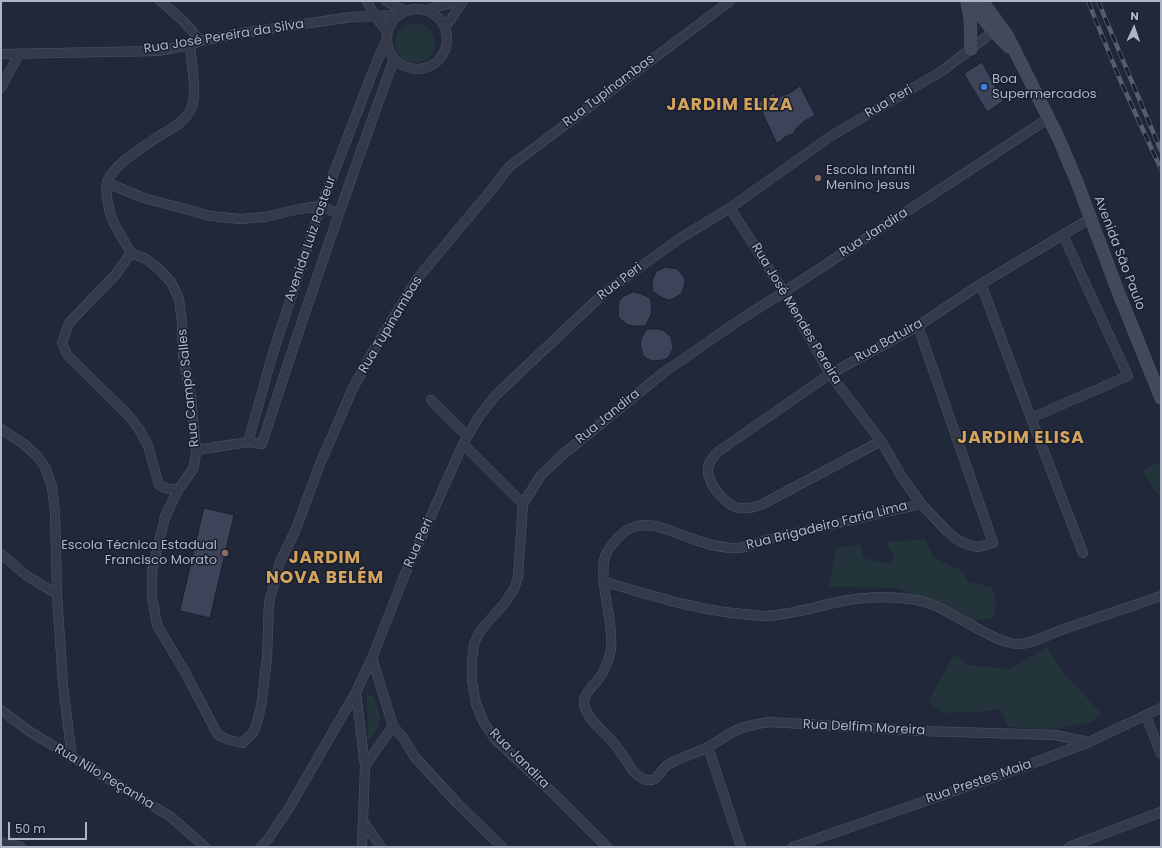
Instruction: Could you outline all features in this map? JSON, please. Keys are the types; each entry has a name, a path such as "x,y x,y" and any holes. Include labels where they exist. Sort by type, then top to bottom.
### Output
{"main road":[{"path":"968,1 997,29"},
{"path":"968,1 971,49"},
{"path":"982,1 997,29"},
{"name":"Avenida São Paulo","path":"997,29 1016,54 1049,118 1077,182 1119,294 1161,398"}],"street":[{"path":"160,1 175,12 191,28 200,41"},
{"path":"367,1 387,36 389,50 394,59 401,65 410,68 419,69 428,67 442,56 446,48 448,39 445,28 437,16 426,10"},
{"path":"386,1 402,13"},
{"path":"387,36 392,22 402,13 414,9 426,10 459,1"},
{"path":"445,28 463,1"},
{"name":"Rua Tupinambas","path":"242,743 252,734 255,729 261,706 267,658 269,603 280,562 296,529 320,464 353,388 376,346 417,279 509,167 730,1"},
{"name":"Rua José Pereira da Silva","path":"1,54 158,51 190,45 200,41 249,32 351,17 402,13"},
{"name":"Rua Peri","path":"372,658 405,574 465,440 480,415 496,395 604,293 679,239 730,208 831,136 942,71 997,29"},
{"name":"Avenida Luiz Pasteur","path":"387,36 320,206 273,353 248,442 262,444 339,214 394,59"},
{"path":"178,490 165,488 159,485 148,446 139,429 129,416 68,356 62,343 69,323 116,274 132,253 112,220 108,202 107,183 114,171 141,147 173,128 187,116 192,107 194,94 190,45"},
{"path":"1,88 19,54"},
{"name":"Rua Jandira","path":"607,847 555,795 495,739 484,723 476,704 472,681 474,644 480,631 504,604 514,589 518,577 523,504 541,475 561,456 663,373 741,319 1049,118"},
{"path":"107,183 144,198 211,216 240,219 265,217 298,209 320,206 339,214"},
{"name":"Rua José Mendes Pereira","path":"730,208 784,292 830,374 881,441 902,477 921,504 946,532 959,541 979,547 993,543 918,326"},
{"name":"Rua Batuira","path":"881,441 768,501 753,507 738,508 729,504 721,497 711,481 708,472 710,462 719,451 830,374 918,326 981,284 1091,218"},
{"path":"1031,418 1128,376 1063,235"},
{"name":"Rua Campo Salles","path":"132,253 146,259 158,268 171,282 179,299 183,356 191,398 196,450 193,469 178,490 165,517 152,570 152,597 157,625 186,672 218,735 229,740 242,743"},
{"path":"981,284 1083,553"},
{"path":"431,400 523,504"},
{"path":"1,429 26,445 38,457 45,467 52,487 55,512 57,594 63,685 72,758"},
{"path":"196,450 248,442"},
{"name":"Rua Brigadeiro Faria Lima","path":"654,779 647,780 634,772 617,747 587,713 584,705 588,692 602,675 609,660 611,634 604,562 607,553 622,535 628,530 639,525 651,526 668,529 712,545 732,548 749,547 766,540 921,504"},
{"path":"1,554 27,576 57,594"},
{"path":"605,582 707,610 767,616 798,612 863,598 886,597 909,600 928,603 1012,644 1036,641 1061,630 1161,596"},
{"path":"261,847 289,808 356,692 372,658"},
{"path":"372,658 393,726 404,739 414,756 457,803 502,847"},
{"path":"356,692 365,766 362,847"},
{"name":"Rua Prestes Maia","path":"793,847 1023,767 1089,742 1161,708"},
{"name":"Rua Nilo Peçanha","path":"1,710 29,731 171,817 206,847"},
{"path":"1146,716 1161,754"},
{"name":"Rua Delfim Moreira","path":"654,779 662,774 666,766 681,757 708,747 736,730 751,725 769,722 922,731 1055,735 1089,742"},
{"path":"365,766 393,726"},
{"path":"708,747 741,847"},
{"path":"1069,847 1161,812"},
{"path":"364,822 381,847"},
{"path":"1,842 21,847"}],"shaded area":[{"path":"419,23 426,26 432,32 435,43 434,51 426,60 419,63 411,63 404,60 396,51 395,39 398,32 407,24"},
{"path":"1161,462 1161,496 1156,493 1142,470"},
{"path":"925,539 934,558 961,570 969,582 992,587 996,603 993,619 973,620 956,611 896,588 829,587 836,547 860,545 863,558 889,564 894,557 886,542"},
{"path":"1047,647 1062,671 1101,713 1092,722 1052,729 1008,727 1000,709 979,712 945,713 928,702 954,654 968,665 1009,669"},
{"path":"367,694 373,696 380,715 377,729 368,741"}],"building":[{"name":"Boa Supermercados","path":"982,62 1003,101 987,112 964,74"},
{"path":"800,86 815,115 803,122 794,131 795,133 785,137 777,144 758,103 774,93 776,98 790,93"},
{"path":"666,267 677,269 684,277 685,282 682,293 673,299 668,300 653,292 652,281 657,271"},
{"path":"633,292 650,298 652,310 645,326 628,325 619,318 619,301 623,297"},
{"path":"647,329 663,330 671,337 673,348 668,358 652,361 643,355 640,344 641,339"},
{"path":"204,508 234,515 210,618 180,611"}],"railway":[{"path":"1088,1 1121,82 1161,169"},
{"path":"1098,1 1161,151"}],"place":[{"name":"Boa Supermercados","path":"984,87"},
{"name":"Escola Infantil Menino jesus","path":"818,178"},
{"name":"Escola Técnica Estadual Francisco Morato","path":"225,553"}],"district":[{"name":"JARDIM ELIZA","path":"730,106"},
{"name":"JARDIM ELISA","path":"1021,439"},
{"name":"JARDIM NOVA BELÉM","path":"325,569"}]}
